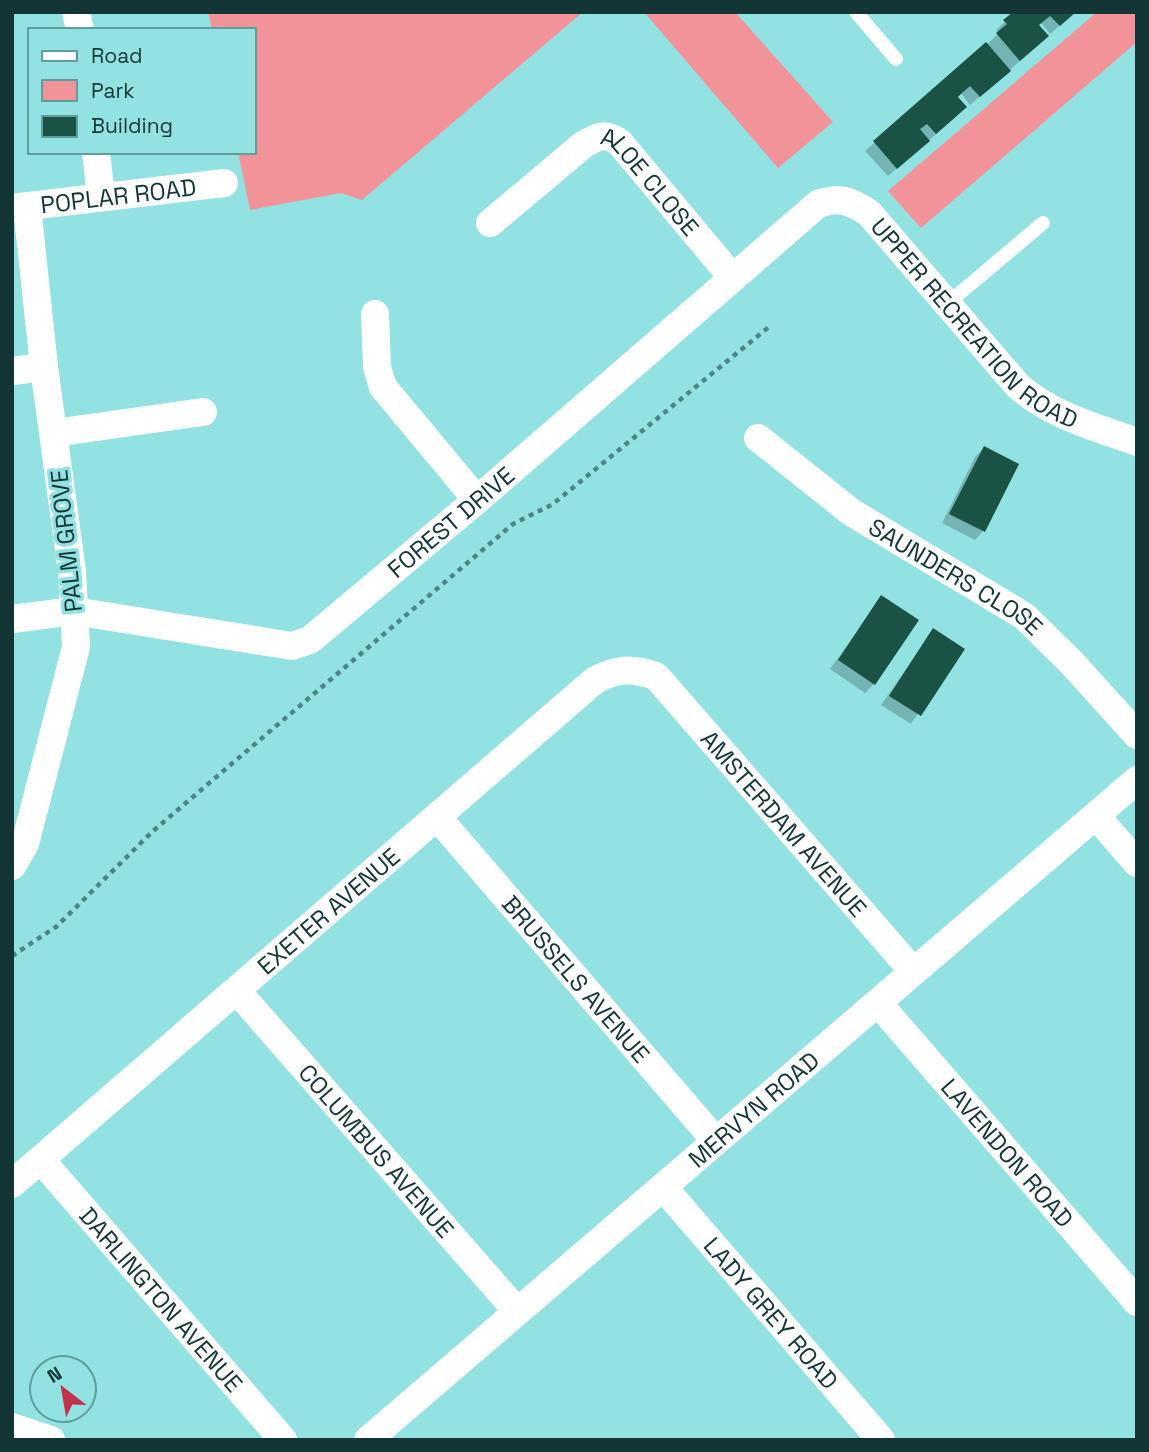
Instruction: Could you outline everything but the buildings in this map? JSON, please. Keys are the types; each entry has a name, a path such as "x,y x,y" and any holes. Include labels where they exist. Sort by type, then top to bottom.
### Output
{"street":[{"name":"ALOE CLOSE","path":"490,223 583,145 598,136 609,135 620,143 732,277"},
{"path":"96,154 102,196"},
{"name":"POPLAR ROAD","path":"20,207 224,183"},
{"name":"UPPER RECREATION ROAD","path":"818,204 833,199 848,200 869,213 1018,386 1037,402 1060,415 1137,442"},
{"name":"FOREST DRIVE","path":"12,619 75,611 292,646 310,640 477,500 818,204"},
{"name":"PALM GROVE","path":"12,866 25,844 76,647 72,571 20,207"},
{"path":"375,314 377,367 383,387 477,500"},
{"path":"12,371 44,367"},
{"path":"54,433 203,412"},
{"name":"SAUNDERS CLOSE","path":"758,438 851,512 1024,616 1071,662 1137,734"},
{"name":"EXETER AVENUE","path":"12,1184 594,681 616,670 629,669 656,676"},
{"name":"AMSTERDAM AVENUE","path":"656,676 913,971"},
{"name":"MERVYN ROAD","path":"368,1440 1137,780"},
{"path":"1096,816 1137,863"},
{"name":"BRUSSELS AVENUE","path":"438,818 715,1140"},
{"name":"COLUMBUS AVENUE","path":"237,991 517,1311"},
{"name":"LAVENDON ROAD","path":"878,1003 1137,1302"},
{"name":"DARLINGTON AVENUE","path":"41,1160 283,1440"},
{"name":"LADY GREY ROAD","path":"663,1187 881,1440"},
{"path":"12,1427 51,1440"}],"lane":[{"path":"856,12 896,59"},
{"path":"947,304 1043,223"}],"path":[{"path":"12,956 56,927 153,831 513,524 553,504 770,326"}],"green space":[{"path":"208,12 583,12 362,200 341,193 250,210 238,154 256,154 256,28 212,28"},
{"path":"644,12 735,12 833,122 778,168"},
{"path":"1097,12 1137,12 1137,42 921,228 888,191"}]}
